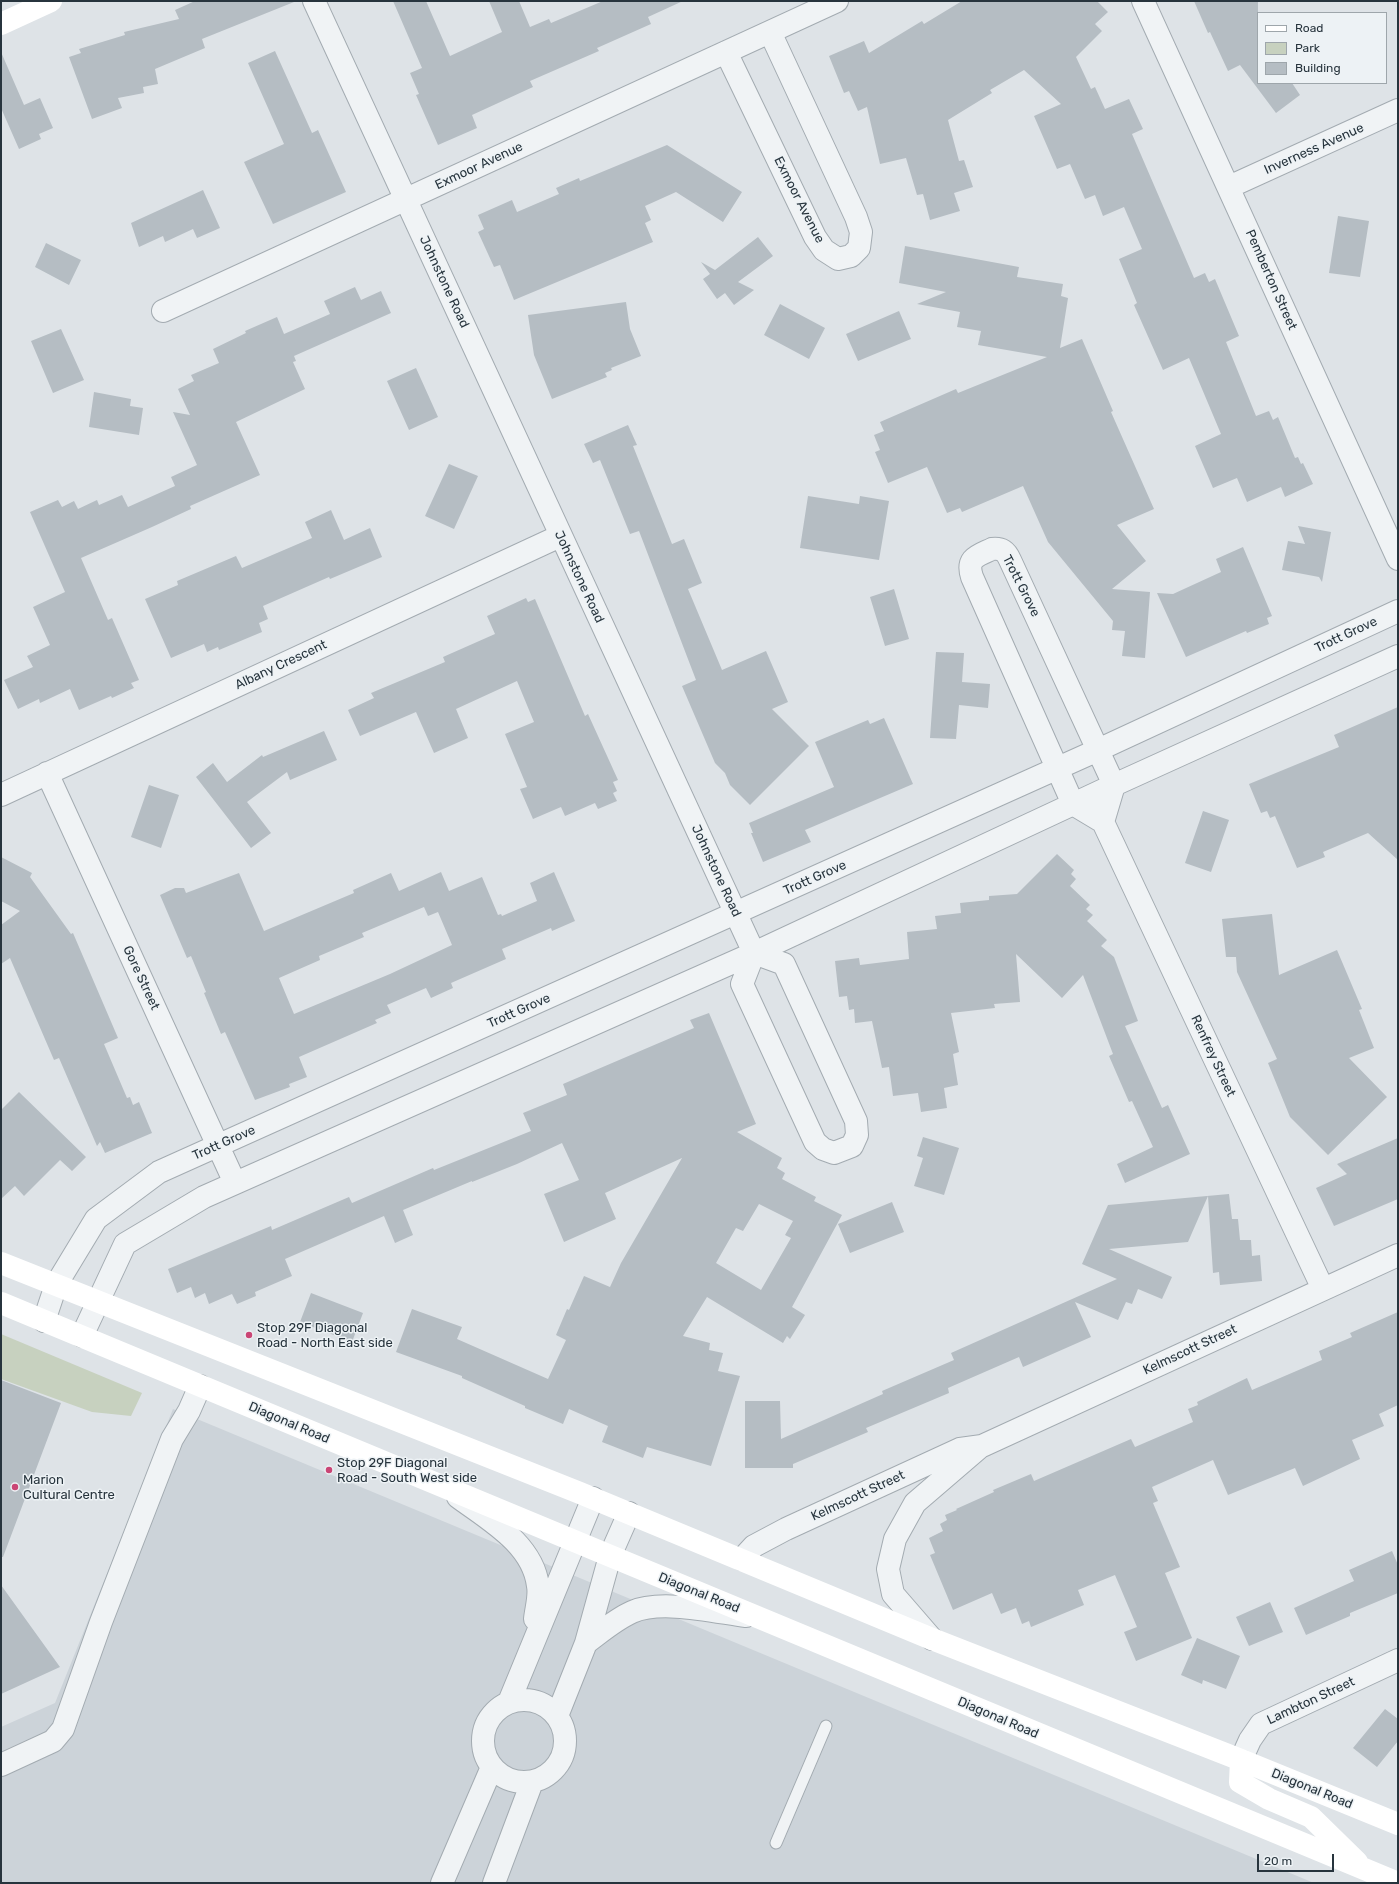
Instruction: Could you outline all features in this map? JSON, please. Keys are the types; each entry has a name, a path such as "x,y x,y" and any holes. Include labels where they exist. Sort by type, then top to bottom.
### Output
{"main road":[{"path":"1,24 51,1"},
{"name":"Diagonal Road","path":"1,1263 98,1300 240,1359 593,1498 932,1639 1241,1760 1398,1824"},
{"name":"Diagonal Road","path":"1,1303 1398,1883"},
{"path":"1241,1760 1240,1782 1264,1796 1311,1817 1367,1871"}],"street":[{"name":"Johnstone Road","path":"314,1 754,953"},
{"name":"Exmoor Avenue","path":"406,199 837,1"},
{"name":"Pemberton Street","path":"1143,1 1398,559"},
{"name":"Exmoor Avenue","path":"726,52 815,238 824,250 838,259 851,256 859,248 861,232 856,217 770,32"},
{"name":"Inverness Avenue","path":"1229,187 1398,110"},
{"path":"163,310 406,199"},
{"name":"Albany Crescent","path":"1,795 560,536"},
{"name":"Trott Grove","path":"1073,804 1055,768 971,573 970,569 972,561 976,556 992,549 1000,549 1006,553 1114,785"},
{"name":"Trott Grove","path":"44,1321 56,1285 96,1219 159,1172 736,914 1055,768 1098,750 1398,611"},
{"path":"82,1336 124,1244 204,1197 754,953 1114,785 1398,656"},
{"name":"Gore Street","path":"47,773 235,1183"},
{"path":"1073,804 1103,822 1114,785"},
{"name":"Renfrey Street","path":"1103,822 1324,1289"},
{"path":"754,953 784,964 856,1122 858,1135 852,1146 834,1153 823,1149 815,1142 742,984 754,953"},
{"name":"Kelmscott Street","path":"932,1639 893,1594 888,1569 895,1539 915,1503 982,1446 1398,1255"},
{"path":"1,1765 53,1741 63,1729 101,1622 172,1439 189,1411 200,1386"},
{"name":"Kelmscott Street","path":"742,1560 754,1546 786,1529 960,1449 982,1446"},
{"path":"442,1487 495,1523 522,1548 535,1570 539,1587 531,1648"},
{"path":"509,1702 593,1498"},
{"path":"557,1716 586,1643 610,1556 629,1513"},
{"path":"586,1643 633,1611 665,1606 759,1618"},
{"name":"Lambton Street","path":"1241,1760 1250,1740 1261,1724 1398,1660"},
{"path":"522,1700 536,1701 548,1707 557,1716 563,1726 565,1747 562,1758 555,1769 544,1777 532,1782 510,1780 500,1775 492,1767 485,1755 482,1741 484,1728 490,1717 499,1708 509,1702 522,1700"},
{"path":"442,1883 492,1767"},
{"path":"494,1883 532,1782"}],"lane":[{"path":"776,1843 826,1726"},
{"path":"454,1883 461,1838"},
{"path":"483,1883 508,1846"}],"shaded area":[{"path":"173,1409 1314,1883 1,1883 1,1727 55,1703"}],"green space":[{"path":"1,1334 142,1393 131,1416 92,1412 1,1379"}],"building":[{"path":"195,1 294,2 202,39 205,48 155,69 158,84 143,87 144,93 118,98 122,108 92,119 69,57 81,53 79,49 125,35 124,32 179,19 175,10"},
{"path":"393,1 426,1 450,56 502,32 489,1 519,1 530,27 549,19 551,23 603,1 683,1 648,17 651,24 597,48 599,51 530,81 533,87 472,115 477,128 438,145 416,95 419,94 410,73 422,68"},
{"path":"962,1 1097,1 1108,12 1095,24 1102,31 1076,57 1091,89 1095,87 1105,109 1129,99 1143,129 1132,134 1194,278 1205,273 1209,282 1215,279 1239,336 1226,342 1256,416 1269,411 1273,420 1278,417 1295,458 1298,457 1301,464 1303,463 1313,484 1285,497 1281,487 1247,502 1237,478 1213,488 1195,446 1221,434 1189,358 1163,370 1134,305 1137,303 1119,259 1142,249 1124,207 1103,216 1095,195 1085,199 1070,164 1057,169 1034,116 1061,104 1024,70 990,90 992,93 948,120 959,161 964,160 973,187 954,193 960,211 930,220 923,194 917,195 906,158 880,164 867,107 858,111 849,91 844,93 829,56 864,41 869,53 922,21 924,24"},
{"path":"1194,1 1258,1 1257,84 1293,84 1300,95 1276,113 1240,65 1228,71 1210,32 1208,33"},
{"path":"275,51 312,133 318,130 346,192 273,224 244,162 284,144 248,63"},
{"path":"1,52 24,105 40,98 53,128 39,134 41,139 19,149 1,108"},
{"path":"667,145 742,192 723,222 676,192 645,206 651,220 645,223 653,242 514,300 500,265 494,267 478,232 484,229 478,215 512,200 517,212 559,194 556,188 579,178 580,181"},
{"path":"203,190 220,228 197,238 193,229 165,242 163,236 139,247 131,223"},
{"path":"1338,216 1369,221 1360,277 1329,273"},
{"path":"758,237 773,256 738,282 754,290 734,305 725,293 717,299 703,279 710,274 701,262 715,270"},
{"path":"46,243 81,260 69,285 35,267"},
{"path":"905,246 1019,267 1017,277 1063,284 1061,296 1068,298 1060,348 1082,339 1113,411 1111,412 1154,509 1117,525 1146,561 1112,589 1150,592 1145,658 1122,656 1125,631 1112,630 1113,621 1048,542 1023,486 962,512 960,508 947,513 927,467 888,483 875,452 880,450 874,435 884,431 880,422 956,389 958,393 1047,357 978,345 981,331 957,327 960,312 917,304 946,292 899,283"},
{"path":"355,287 361,300 381,291 391,313 294,356 296,361 293,362 305,389 236,422 260,475 190,506 191,509 81,558 108,620 112,618 139,680 131,683 134,688 79,710 70,689 40,703 39,699 18,709 4,680 33,667 27,656 50,645 33,607 65,592 30,512 58,500 62,507 74,501 78,509 97,500 99,505 122,495 128,507 175,486 171,477 197,465 173,412 190,415 178,389 194,381 191,375 219,363 213,349 246,333 245,331 277,317 284,334 330,314 324,301"},
{"path":"626,302 630,329 641,356 611,368 612,370 605,373 607,377 552,399 534,355 528,315"},
{"path":"780,304 825,328 809,359 764,335"},
{"path":"899,311 911,339 858,361 846,334"},
{"path":"61,329 84,380 53,393 31,341"},
{"path":"416,368 438,417 409,430 387,381"},
{"path":"94,392 131,399 130,406 143,408 139,435 89,427"},
{"path":"628,425 637,445 633,446 672,544 684,539 702,583 688,589 722,670 766,651 788,702 772,709 809,746 750,805 730,785 725,773 715,763 682,686 696,680 639,531 630,534 600,460 593,463 584,444"},
{"path":"449,464 478,476 454,529 425,516"},
{"path":"808,496 859,504 860,496 889,501 879,560 800,548"},
{"path":"331,510 344,540 370,528 382,557 330,579 329,577 263,606 268,619 259,623 262,632 219,650 218,647 207,652 204,644 171,658 145,599 178,585 177,581 236,556 242,568 312,538 305,522"},
{"path":"1298,526 1331,532 1322,582 1319,577 1282,570 1288,541 1305,544"},
{"path":"1243,547 1272,616 1267,618 1269,624 1247,633 1246,631 1186,657 1157,593 1173,594 1221,572 1216,559"},
{"path":"894,589 909,639 885,646 870,597"},
{"path":"526,598 528,602 535,599 585,716 588,714 618,780 613,782 617,791 613,793 617,801 598,809 595,803 565,816 561,807 533,819 520,789 527,787 505,734 534,722 517,681 456,709 468,738 434,753 416,712 360,736 348,710 374,698 371,693 445,662 443,657 495,634 487,616"},
{"path":"936,652 964,653 962,682 990,684 988,708 959,705 956,739 930,738"},
{"path":"1398,707 1398,860 1368,833 1323,852 1325,857 1297,868 1275,816 1270,818 1267,811 1261,813 1249,784 1339,747 1334,735"},
{"path":"884,718 913,784 805,830 811,842 763,862 751,833 753,833 749,823 834,787 815,742 868,720 870,724"},
{"path":"324,731 337,760 290,780 287,772 247,802 271,833 251,848 196,777 213,763 227,782 262,755 263,757"},
{"path":"149,785 179,795 161,848 131,837"},
{"path":"1203,811 1229,820 1211,872 1185,863"},
{"path":"1057,854 1074,870 1071,874 1076,879 1070,886 1090,905 1086,909 1093,915 1087,921 1107,940 1101,946 1114,957 1138,1021 1125,1026 1162,1108 1168,1105 1190,1154 1125,1183 1117,1164 1153,1147 1132,1101 1129,1102 1109,1056 1113,1054 1083,975 1062,998 1016,954 1020,1002 994,1004 995,1008 951,1013 959,1052 953,1054 958,1085 944,1088 947,1108 921,1112 918,1093 893,1096 889,1067 882,1068 872,1021 855,1023 854,1009 849,1010 847,996 839,997 835,961 859,958 860,965 909,959 907,932 937,929 935,916 961,913 960,903 989,900 989,896 1017,894"},
{"path":"1,857 32,873 30,877 71,934 73,933 118,1038 104,1044 127,1098 130,1097 133,1105 139,1102 152,1133 105,1153 100,1142 97,1146 59,1058 54,1060 10,958 1,964 1,925 20,911 1,901"},
{"path":"441,872 449,891 482,877 498,915 501,914 502,916 537,901 530,883 554,872 575,921 552,931 551,928 502,949 506,959 451,983 453,988 431,998 426,988 387,1005 391,1013 375,1020 377,1023 299,1057 307,1077 289,1084 290,1087 255,1100 225,1032 221,1034 191,956 187,958 160,895 175,888 184,888 186,893 239,873 264,931 354,893 353,890 391,873 399,891","holes":["424,907 428,916 438,912 452,945 390,974 294,1014 279,978 320,960 319,956 364,937 362,933"]},
{"path":"1272,914 1279,975 1337,950 1362,1009 1359,1010 1374,1048 1349,1058 1387,1097 1328,1155 1290,1117 1268,1063 1277,1059 1237,972 1236,957 1226,957 1222,919"},
{"path":"709,1013 756,1124 737,1132 782,1158 777,1168 785,1173 782,1179 816,1197 814,1201 842,1215 792,1307 805,1315 790,1339 787,1336 783,1343 707,1297 683,1336 710,1343 709,1350 723,1353 718,1371 740,1376 711,1466 647,1447 643,1458 602,1442 608,1426 569,1409 563,1424 525,1408 525,1406 462,1378 462,1376 396,1352 412,1309 462,1327 457,1339 548,1379 566,1340 556,1335 567,1309 569,1310 584,1276 610,1287 621,1263 682,1158 605,1193 616,1219 564,1242 544,1194 579,1180 562,1143 517,1164 403,1210 413,1235 395,1243 384,1216 285,1259 292,1276 255,1292 256,1296 237,1304 232,1294 209,1304 205,1293 195,1298 191,1287 177,1293 168,1269 271,1226 272,1230 349,1197 352,1203 433,1168 434,1170 531,1131 523,1113 567,1095 563,1084 694,1028 690,1020","holes":["759,1204 793,1221 785,1235 791,1238 761,1290 716,1263 736,1228 743,1231"]},
{"path":"19,1092 86,1157 72,1171 60,1160 24,1196 15,1186 1,1199 1,1110"},
{"path":"923,1137 959,1148 944,1195 914,1186 923,1158 917,1156"},
{"path":"1398,1138 1398,1199 1334,1226 1316,1188 1347,1174 1337,1164"},
{"path":"1229,1194 1232,1219 1238,1219 1240,1240 1251,1240 1252,1256 1260,1255 1262,1281 1220,1285 1219,1272 1213,1273 1208,1196 1188,1242 1109,1249 1172,1277 1162,1299 1138,1289 1132,1304 1126,1302 1118,1320 1075,1302 1091,1337 1023,1367 1019,1357 948,1388 949,1393 866,1428 868,1432 793,1464 793,1468 745,1468 745,1401 780,1401 781,1439 883,1394 882,1391 954,1360 951,1353 1117,1279 1082,1264 1108,1205"},
{"path":"892,1202 904,1232 850,1253 838,1224"},
{"path":"311,1293 363,1313 352,1342 300,1322"},
{"path":"1398,1312 1398,1405 1379,1414 1384,1426 1352,1440 1360,1459 1303,1486 1295,1468 1228,1495 1213,1460 1152,1487 1158,1501 1153,1503 1180,1567 1165,1573 1192,1638 1136,1661 1124,1632 1137,1627 1115,1575 1078,1590 1084,1605 1031,1627 1029,1621 1022,1624 1016,1608 1001,1614 992,1593 953,1610 930,1555 935,1553 929,1538 943,1531 940,1524 947,1520 945,1515 994,1492 993,1490 1031,1474 1034,1481 1131,1439 1135,1447 1193,1422 1188,1409 1198,1405 1197,1402 1247,1378 1252,1390 1322,1360 1319,1351 1352,1337 1350,1333"},
{"name":"Marion Cultural Centre","path":"1,1380 61,1403 3,1557 1,1557"},
{"path":"1392,1551 1398,1565 1398,1593 1350,1613 1350,1616 1306,1635 1294,1608 1354,1581 1349,1570"},
{"path":"1,1585 60,1667 1,1694"},
{"path":"1270,1602 1283,1632 1249,1646 1236,1617"},
{"path":"1197,1638 1240,1656 1226,1689 1203,1680 1202,1684 1181,1675"},
{"path":"1385,1709 1398,1719 1398,1741 1377,1767 1353,1748"}],"place":[{"name":"Stop 29F Diagonal Road - North East side","path":"249,1335"},
{"name":"Stop 29F Diagonal Road - South West side","path":"329,1470"},
{"name":"Marion Cultural Centre","path":"15,1487"}]}
